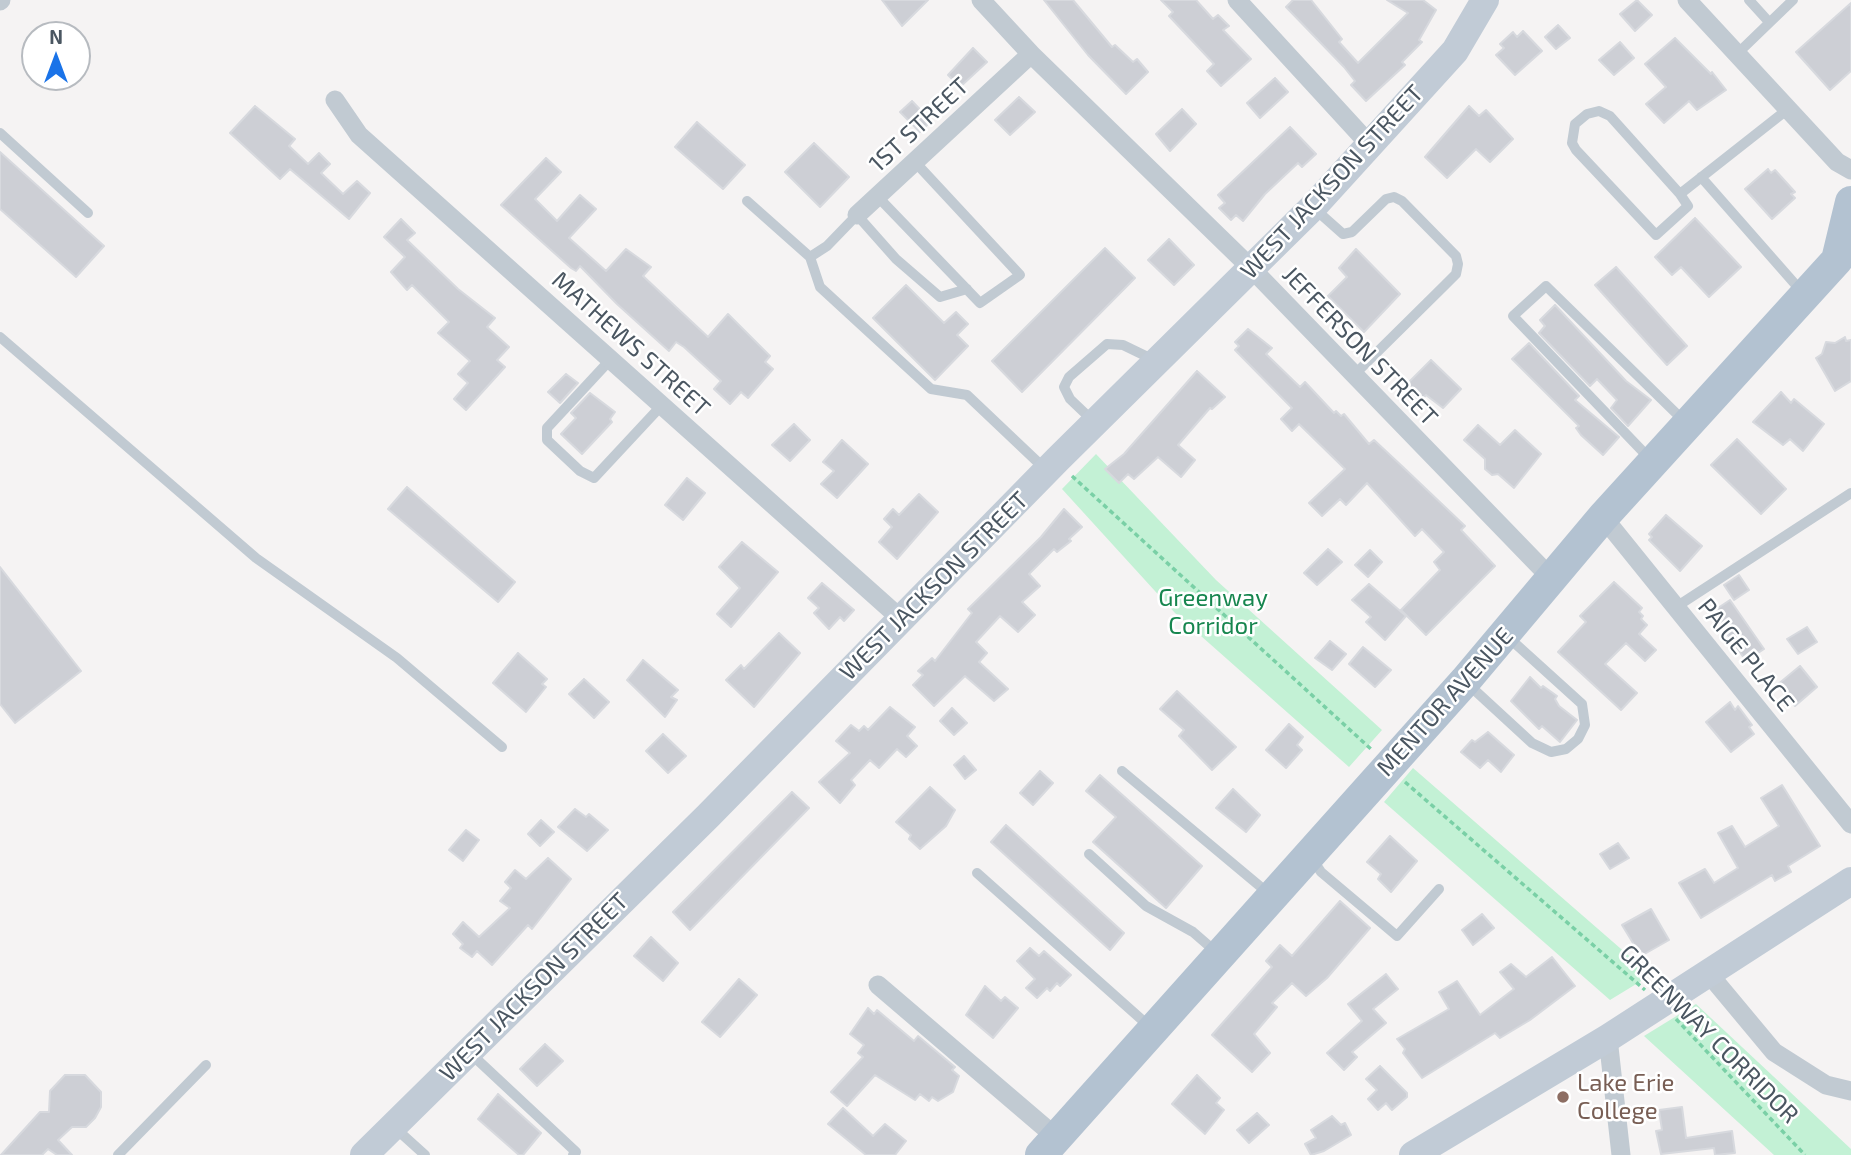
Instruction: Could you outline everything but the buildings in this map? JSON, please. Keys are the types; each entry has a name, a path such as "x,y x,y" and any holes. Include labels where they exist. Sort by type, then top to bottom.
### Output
{"main road":[{"path":"1844,256 1851,202"},
{"name":"MENTOR AVENUE","path":"1049,1147 1271,895 1465,681 1603,517 1805,295 1844,256"}],"street":[{"name":"JEFFERSON STREET","path":"981,0 1031,54 1251,268 1552,579"},
{"path":"1237,0 1370,145"},
{"name":"WEST JACKSON STREET","path":"365,1155 708,816 900,618 1313,207 1455,51 1485,0"},
{"path":"1688,0 1837,162 1851,170"},
{"name":"1ST STREET","path":"858,215 1031,54"},
{"name":"MATHEWS STREET","path":"335,100 359,135 900,618"},
{"name":"PAIGE PLACE","path":"1603,517 1851,824"},
{"path":"1413,1155 1608,1038 1851,881"},
{"path":"1709,974 1774,1052 1826,1085 1851,1091"},
{"path":"878,985 1049,1147"},
{"path":"1608,1038 1621,1155"}],"lane":[{"path":"1749,0 1769,22"},
{"path":"1737,54 1793,0"},
{"path":"1680,194 1788,109"},
{"path":"1599,111 1611,116 1680,194 1688,206 1656,235 1576,150 1572,143 1575,124 1587,114 1599,111"},
{"path":"0,132 88,213"},
{"path":"878,197 980,303 1020,275 915,162"},
{"path":"1701,177 1805,295"},
{"path":"1313,207 1343,234 1352,232 1386,199 1394,197 1402,201 1456,256 1458,264 1456,274 1354,375"},
{"path":"747,201 810,257 820,286 932,389 967,395 1053,465"},
{"path":"858,215 895,259 940,296 967,289"},
{"name":"1ST STREET","path":"810,257 841,233 858,215"},
{"path":"1653,462 1513,316 1546,286 1687,424"},
{"path":"0,337 256,558 397,658 502,747"},
{"path":"1096,424 1070,399 1064,387 1069,377 1107,344 1123,345 1157,362"},
{"path":"611,359 547,428 547,440 580,471 594,478 662,405"},
{"path":"1676,607 1851,493"},
{"path":"1465,681 1532,743 1550,752 1566,749 1578,739 1585,725 1582,704 1505,634"},
{"path":"1122,771 1271,895"},
{"path":"1089,854 1146,906 1193,932 1219,954"},
{"path":"1309,854 1321,872 1397,936 1439,889"},
{"path":"977,873 1153,1030"},
{"path":"469,1052 576,1152 573,1155"},
{"path":"119,1155 206,1065"},
{"path":"394,1127 425,1155"}],"path":[{"name":"GREENWAY CORRIDOR","path":"1053,465 1072,476 1388,766 1662,1004 1805,1155"}],"green space":[{"name":"Greenway Corridor","path":"1096,454 1216,580 1382,730 1349,767 1175,613 1062,489"},
{"path":"1413,768 1651,975 1610,1000 1384,802"},
{"path":"1696,1004 1851,1149 1851,1155 1774,1155 1644,1036"}],"place":[{"name":"Lake Erie College","path":"1563,1097"}]}
